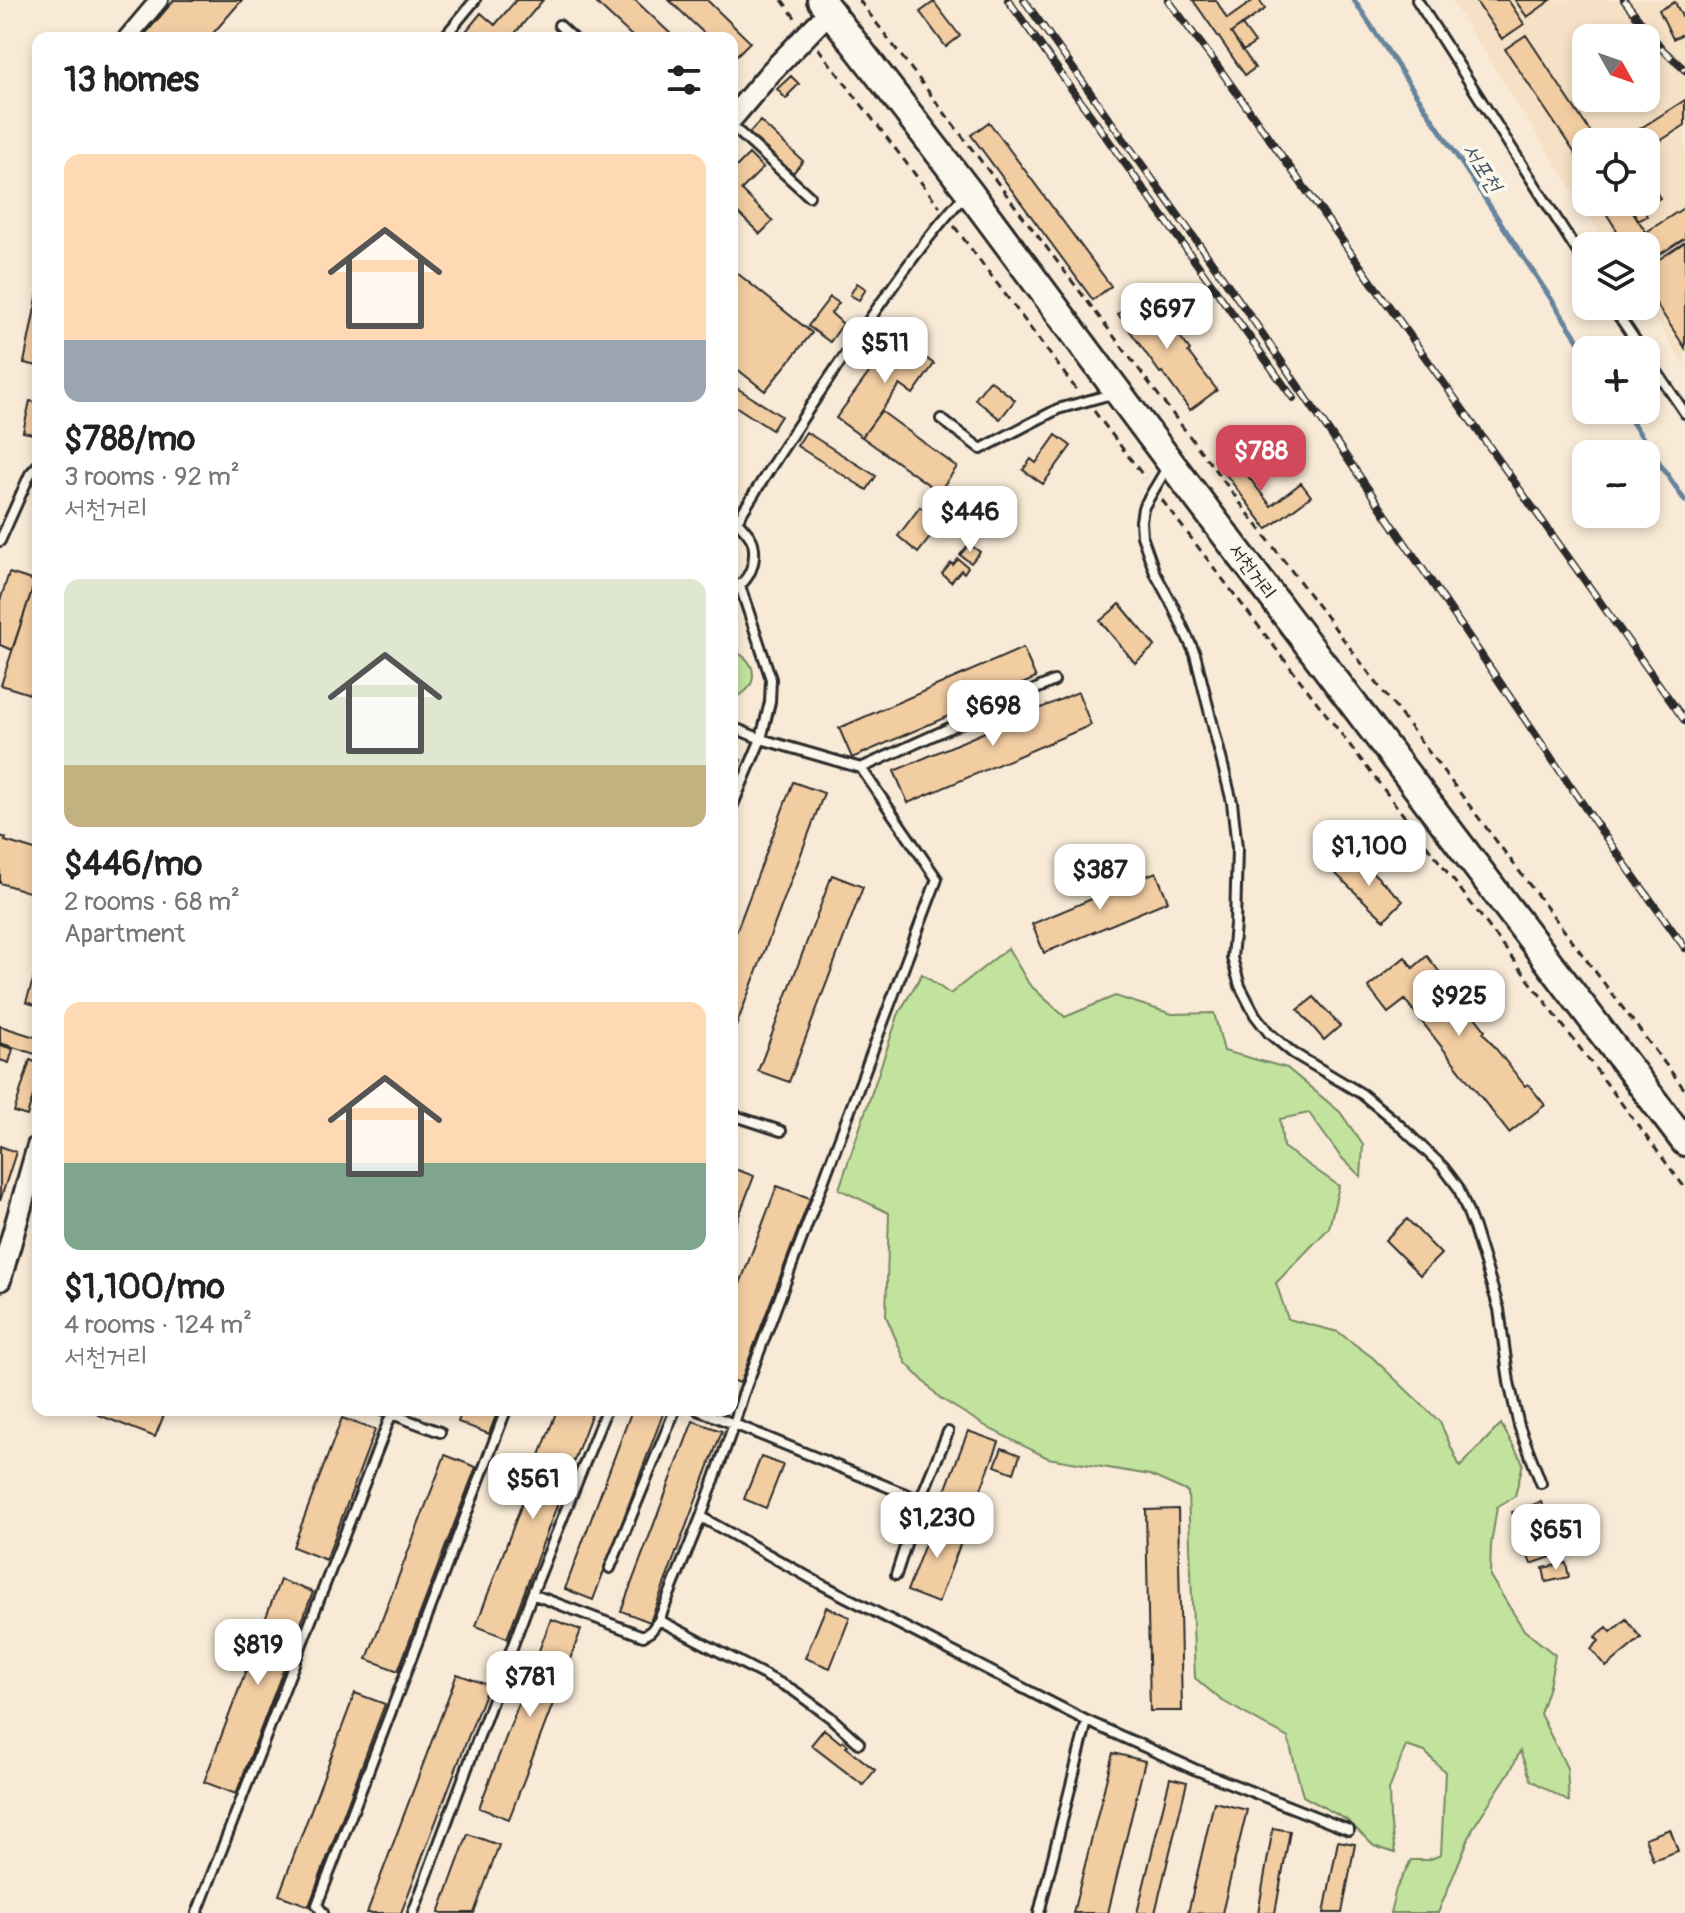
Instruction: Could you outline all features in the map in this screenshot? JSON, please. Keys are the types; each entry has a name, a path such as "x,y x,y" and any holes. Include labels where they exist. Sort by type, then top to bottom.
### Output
{"main road":[{"name":"서천거리","path":"831,4 1170,462 1685,1142"}],"street":[{"path":"132,32 159,0"},
{"path":"738,111 808,35 831,4"},
{"path":"0,1280 32,1167"}],"lane":[{"path":"448,32 475,0"},
{"path":"1417,0 1572,243"},
{"path":"559,25 567,32"},
{"path":"738,131 809,196"},
{"path":"738,514 892,287 946,216 969,192"},
{"path":"1660,376 1685,413"},
{"path":"941,419 981,449 1058,409 1119,392"},
{"path":"1170,462 1143,508 1142,536 1155,573 1195,654 1232,802 1237,848 1232,958 1240,986 1255,1015 1269,1033 1328,1076 1362,1094 1443,1167 1458,1187 1499,1309 1509,1382 1519,1426 1541,1483"},
{"path":"0,541 32,472"},
{"path":"738,524 753,540 754,566 738,586"},
{"path":"738,593 771,679 770,702 761,739 738,793"},
{"path":"861,768 1054,681"},
{"path":"738,729 861,768 937,879 738,1411"},
{"path":"738,1117 781,1131"},
{"path":"738,1393 743,1395"},
{"path":"197,1913 390,1416"},
{"path":"402,1416 440,1432"},
{"path":"323,1913 317,1905 504,1416"},
{"path":"413,1913 532,1594 604,1416"},
{"path":"610,1568 673,1416"},
{"path":"713,1416 920,1500"},
{"path":"532,1594 643,1636 651,1631 659,1620 701,1517 736,1416"},
{"path":"896,1575 920,1500 948,1432"},
{"path":"701,1517 819,1583 1087,1721 1194,1769 1349,1830"},
{"path":"659,1620 793,1690 859,1743"},
{"path":"1039,1913 1087,1721"}],"path":[{"path":"782,0 1685,1188"},
{"path":"859,0 1685,1090"}],"shaded area":[{"path":"1451,0 1685,0 1685,366 1656,320 1660,320 1660,232 1599,232 1589,216 1660,216 1660,128 1572,128 1572,190"}],"green space":[{"path":"738,654 748,661 753,675 748,689 738,695"},
{"path":"1008,948 1029,984 1065,1017 1115,996 1172,1014 1214,1013 1224,1051 1287,1068 1340,1112 1363,1145 1361,1177 1340,1156 1309,1113 1280,1119 1283,1147 1339,1186 1329,1228 1276,1283 1288,1319 1338,1332 1372,1357 1440,1422 1460,1467 1501,1424 1523,1463 1515,1496 1497,1507 1490,1576 1524,1630 1555,1655 1540,1714 1567,1768 1569,1802 1531,1780 1520,1751 1473,1828 1438,1913 1390,1913 1396,1889 1411,1860 1428,1860 1441,1855 1445,1772 1425,1752 1406,1746 1389,1790 1395,1853 1374,1846 1347,1820 1303,1796 1288,1738 1221,1700 1195,1678 1188,1492 1150,1475 1048,1458 992,1430 940,1398 906,1363 886,1316 889,1213 839,1189 899,1013 922,974 950,994"}],"building":[{"path":"174,0 242,0 214,32 147,32"},
{"path":"516,0 543,0 516,32 465,32 481,13 495,25"},
{"path":"593,0 635,0 669,32 628,32"},
{"path":"669,0 707,0 750,42 738,54 738,32 703,32"},
{"path":"1193,0 1216,0 1227,19 1254,0 1259,0 1265,9 1231,33 1255,68 1245,75"},
{"path":"1475,0 1508,0 1524,24 1502,39"},
{"path":"1515,0 1551,0 1527,17"},
{"path":"934,2 960,36 946,47 920,12"},
{"path":"1675,2 1685,23 1685,33 1673,39 1659,10"},
{"path":"1242,25 1255,43 1243,51 1231,33"},
{"path":"1526,35 1572,104 1572,112 1577,112 1588,128 1572,128 1572,149 1505,49"},
{"path":"791,76 799,84 786,99 777,89"},
{"path":"1685,100 1685,125 1660,141 1660,128 1641,128"},
{"path":"760,121 803,161 793,173 749,133"},
{"path":"989,122 1111,286 1093,300 971,135"},
{"path":"749,154 763,168 741,190 773,221 760,234 738,213 738,165"},
{"path":"1685,207 1685,238 1660,254 1660,232 1646,232"},
{"path":"1608,216 1635,216 1646,232 1618,232"},
{"path":"1685,242 1685,348 1660,310 1660,259"},
{"path":"738,274 812,333 765,391 738,370"},
{"path":"857,283 866,289 859,300 850,295"},
{"path":"1145,294 1217,390 1190,410 1118,314"},
{"path":"830,297 839,303 831,313 843,324 830,342 808,326"},
{"path":"32,323 32,365 24,363"},
{"path":"896,336 934,364 913,394 900,385 862,437 836,418"},
{"path":"990,380 1015,400 1000,419 975,399"},
{"path":"738,389 781,416 772,430 738,408"},
{"path":"30,401 32,402 32,434 23,432"},
{"path":"881,411 957,467 939,492 862,437"},
{"path":"806,432 876,476 867,490 797,446"},
{"path":"1056,435 1071,446 1043,484 1023,470 1031,459 1036,463"},
{"path":"1228,450 1271,506 1301,483 1311,496 1267,529 1215,460"},
{"path":"920,507 941,523 918,553 898,536"},
{"path":"969,544 980,552 971,563 960,555"},
{"path":"958,559 968,567 951,582 942,574"},
{"path":"9,573 32,580 32,590 12,650 0,645 0,601"},
{"path":"32,590 32,695 1,685"},
{"path":"1120,604 1155,646 1135,663 1100,621"},
{"path":"1023,648 1036,678 852,758 839,728"},
{"path":"1078,692 1091,725 908,803 894,771"},
{"path":"793,782 824,793 738,1021 738,927"},
{"path":"1328,835 1352,857 1338,872 1314,849"},
{"path":"0,836 6,838 5,841 32,849 32,893 0,883"},
{"path":"1354,855 1403,901 1384,920 1336,874"},
{"path":"1156,872 1168,901 1044,953 1032,924"},
{"path":"832,875 863,887 789,1082 758,1071"},
{"path":"1427,956 1464,1003 1468,999 1479,1013 1475,1017 1485,1030 1483,1032 1525,1086 1528,1084 1545,1105 1509,1133 1405,1000 1388,1013 1368,987 1405,957 1413,968"},
{"path":"32,983 32,1004 26,1002"},
{"path":"1314,997 1340,1026 1324,1040 1298,1010"},
{"path":"0,1026 32,1036 32,1053 0,1043"},
{"path":"0,1045 13,1049 9,1063 0,1060"},
{"path":"30,1060 32,1100 27,1116 14,1112"},
{"path":"0,1146 16,1152 0,1201"},
{"path":"738,1170 754,1176 738,1218"},
{"path":"777,1186 810,1198 740,1383 738,1289"},
{"path":"1407,1219 1441,1254 1420,1275 1385,1240"},
{"path":"101,1416 164,1416 155,1437"},
{"path":"460,1416 496,1416 489,1434 458,1422"},
{"path":"555,1416 591,1416 507,1638 476,1626"},
{"path":"630,1416 662,1416 593,1600 565,1589"},
{"path":"342,1418 375,1430 326,1560 293,1547"},
{"path":"693,1421 722,1431 650,1622 621,1611"},
{"path":"968,1431 999,1442 971,1515 940,1504"},
{"path":"1002,1448 1020,1455 1014,1473 995,1466"},
{"path":"445,1455 476,1467 398,1671 367,1659"},
{"path":"761,1457 783,1465 766,1508 744,1499"},
{"path":"1541,1502 1560,1554 1531,1564 1512,1512"},
{"path":"940,1504 971,1515 966,1529 935,1518"},
{"path":"1178,1509 1182,1711 1150,1711 1146,1510"},
{"path":"935,1518 966,1529 938,1603 907,1591"},
{"path":"1566,1563 1569,1577 1546,1582 1543,1568"},
{"path":"280,1580 313,1592 236,1794 204,1782"},
{"path":"826,1607 850,1617 830,1668 805,1658"},
{"path":"551,1619 581,1630 509,1819 479,1808"},
{"path":"1626,1619 1641,1638 1606,1667 1591,1649 1599,1641 1595,1637 1607,1627 1611,1632"},
{"path":"457,1674 488,1685 401,1913 367,1913"},
{"path":"355,1693 385,1704 309,1906 279,1895"},
{"path":"824,1729 848,1745 846,1747 875,1770 863,1785 811,1745"},
{"path":"1113,1753 1145,1761 1108,1913 1073,1913"},
{"path":"1170,1778 1187,1782 1155,1913 1137,1913"},
{"path":"1214,1802 1247,1810 1222,1913 1188,1913"},
{"path":"1273,1828 1290,1831 1275,1913 1258,1913"},
{"path":"1670,1829 1678,1851 1653,1860 1645,1838"},
{"path":"468,1834 499,1845 474,1913 439,1913"},
{"path":"1338,1841 1355,1844 1342,1913 1324,1913"}],"waterway":[{"name":"서포천","path":"1354,0 1575,336"},
{"name":"서포천","path":"1633,424 1685,501"}],"railway":[{"path":"1008,0 1293,398"},
{"path":"1024,0 1251,317 1597,825 1685,948"},
{"path":"1168,0 1685,721"},
{"path":"1624,0 1663,50 1685,70"}]}
